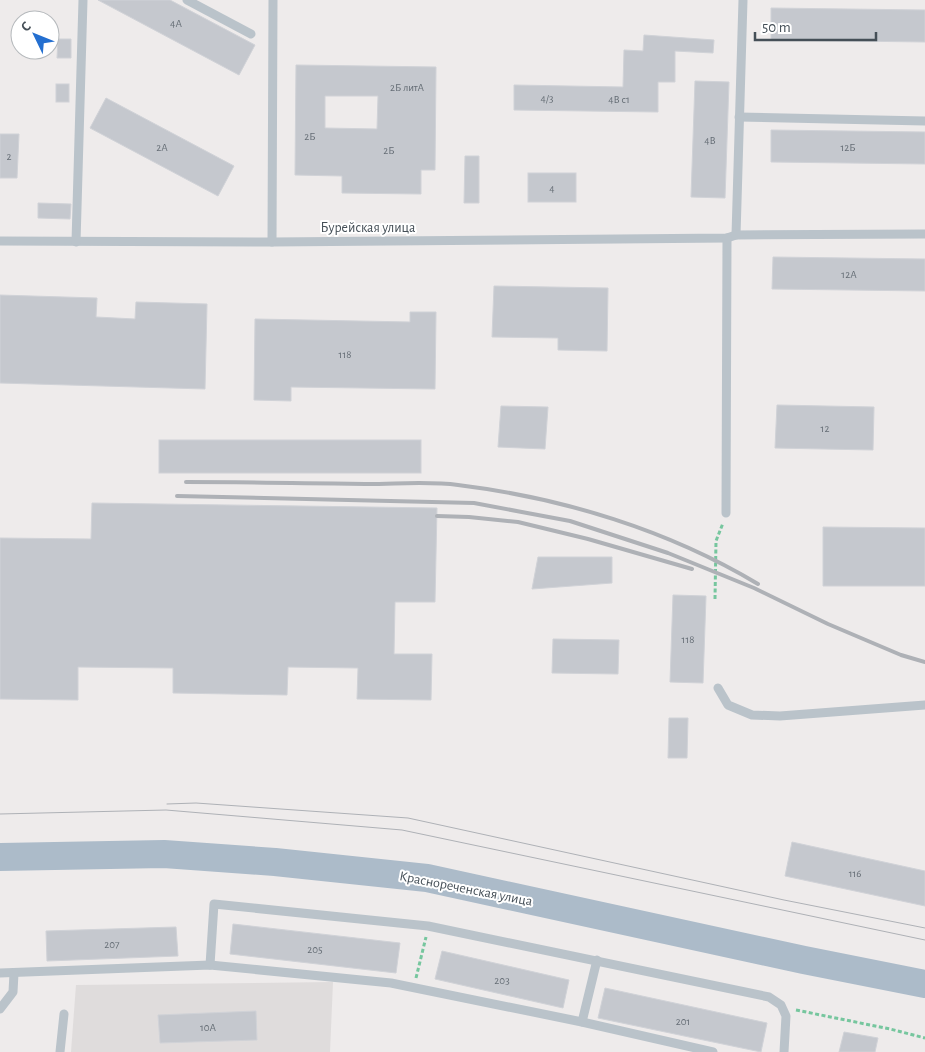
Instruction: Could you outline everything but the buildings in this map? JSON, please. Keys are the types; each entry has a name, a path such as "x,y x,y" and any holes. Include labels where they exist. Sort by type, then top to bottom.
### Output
{"main road":[{"name":"Краснореченская улица","path":"0,857 164,854 285,863 427,878 804,960 925,984"}],"lane":[{"path":"76,242 83,0"},
{"path":"187,0 251,34"},
{"path":"272,242 273,0"},
{"path":"726,513 731,237 739,117 743,0"},
{"path":"739,117 925,121"},
{"name":"Бурейская улица","path":"0,241 272,242 925,234"},
{"path":"718,688 728,705 752,715 780,716 925,705"},
{"path":"210,966 214,904 428,926 597,960 769,998 781,1005 786,1016 784,1052"},
{"path":"582,1022 597,960"},
{"path":"0,973 210,966 391,983 582,1022 712,1052"},
{"path":"0,1009 12,992 14,973"},
{"path":"60,1052 64,1014"}],"path":[{"path":"715,599 716,542 726,513"},
{"path":"414,988 428,926"},
{"path":"788,1010 804,1010 890,1028 925,1038"}],"shaded area":[{"path":"333,982 330,1052 71,1052 76,985"}],"tram line":[{"path":"167,804 196,803 408,818 784,900 925,928"},
{"path":"0,814 166,810 402,830 925,940"}],"railway":[{"path":"186,482 436,483 537,498 614,519 651,532 724,565 758,584"},
{"path":"177,496 474,503 570,521 668,553 754,588 828,624 901,655 925,662"},
{"path":"437,516 518,522 588,539 692,569"}]}
